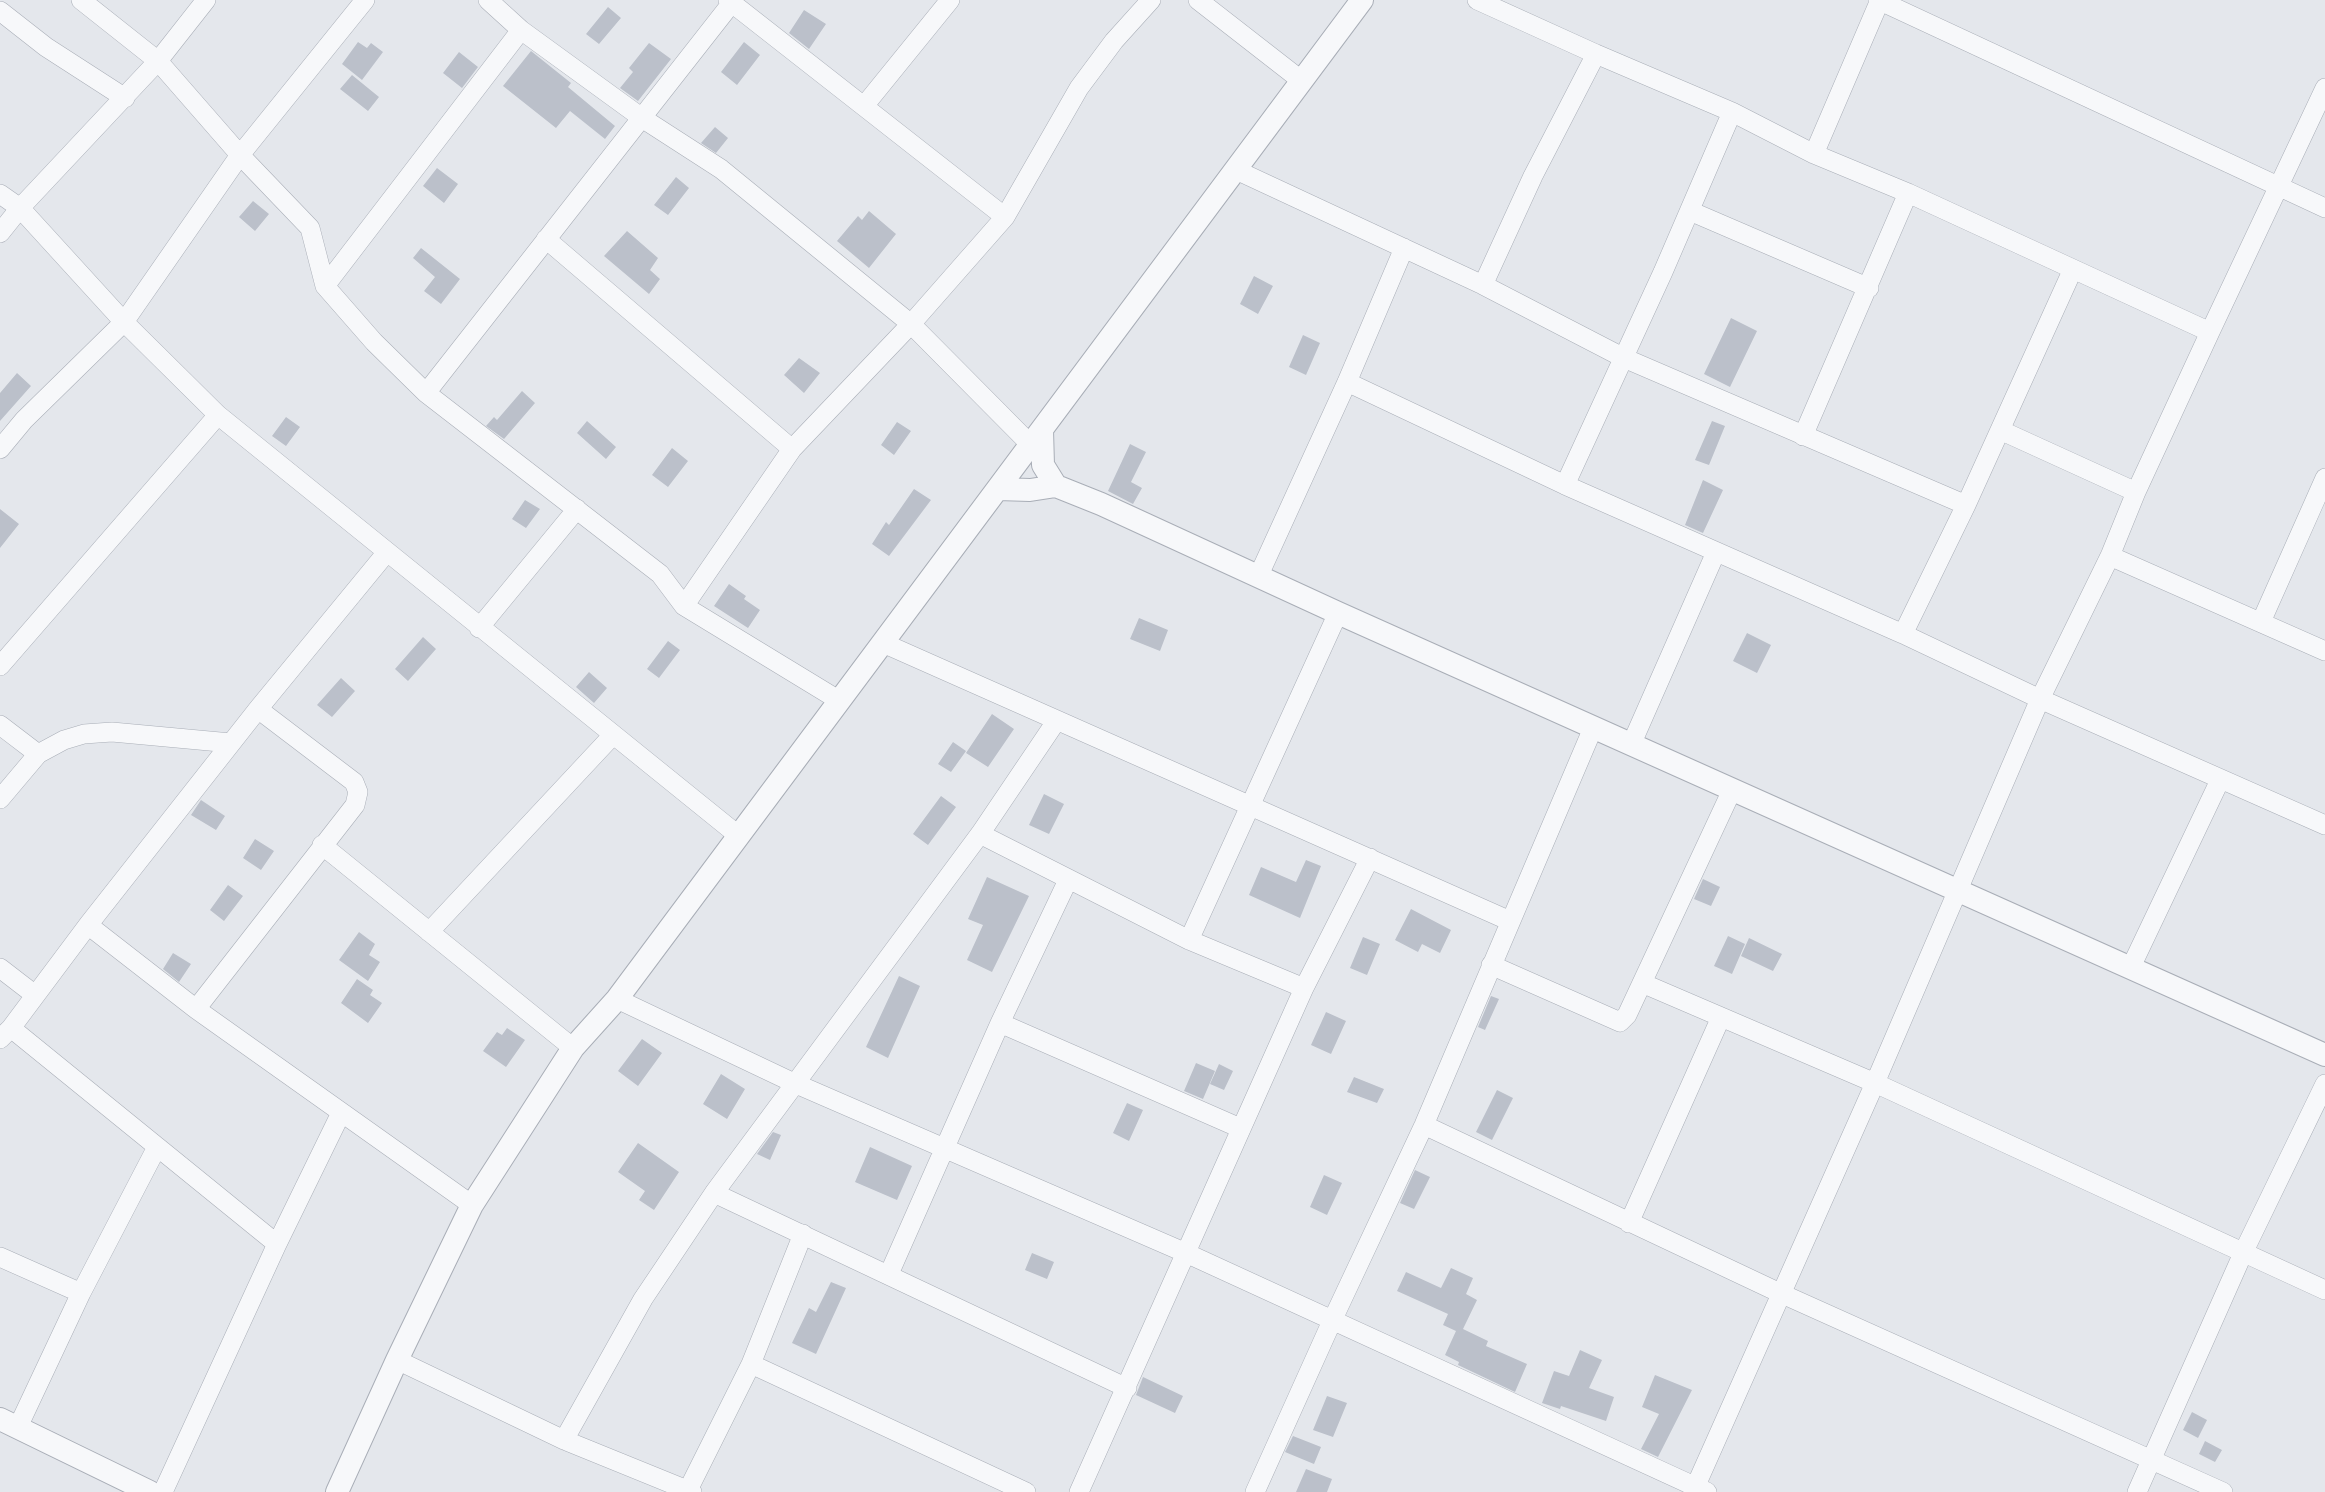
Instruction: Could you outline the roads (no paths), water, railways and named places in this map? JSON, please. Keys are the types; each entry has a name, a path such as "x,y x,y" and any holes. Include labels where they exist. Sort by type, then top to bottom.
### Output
{"street":[{"path":"81,0 158,61 240,155 310,228 325,286 374,342 426,393 660,574 684,606 840,701"},
{"path":"0,233 20,208 158,61 206,0"},
{"path":"0,449 24,420 124,322 240,155 365,0"},
{"path":"488,0 521,30 642,118 721,169 911,324 1036,438 1043,465 1056,486"},
{"path":"864,106 950,0"},
{"path":"684,606 792,449 911,324 1005,217 1079,88 1114,41 1151,0"},
{"path":"1198,0 1302,81"},
{"path":"337,1492 397,1360 472,1205 573,1048 616,1000 1362,0"},
{"path":"1477,0 1596,54 1732,112 1814,154 1908,193 2210,332"},
{"path":"1814,154 1880,0 2325,208"},
{"path":"426,393 642,118 731,1 1005,217"},
{"path":"0,11 46,47 125,98"},
{"path":"325,286 521,30"},
{"path":"1484,285 1533,176 1596,54"},
{"path":"616,1000 794,1083 946,1147 1186,1253 1699,1490 1780,1293 1875,1084 1956,890 2040,699 2110,556 2136,492 2325,88"},
{"path":"1565,485 1690,211 1732,112"},
{"path":"1236,170 1484,285 1624,358 1966,505"},
{"path":"1803,436 1869,288 1908,193"},
{"path":"0,194 20,208 124,322 218,415 479,628 739,836"},
{"path":"1690,211 1869,288"},
{"path":"546,239 792,449"},
{"path":"1258,576 1348,382 1404,248"},
{"path":"1903,634 1966,505 2073,269"},
{"path":"1348,382 1565,485 1903,634 2040,699 2325,825"},
{"path":"0,666 218,415"},
{"path":"2000,430 2136,492"},
{"path":"2261,622 2325,478"},
{"path":"998,489 1030,490 1056,486 1101,504 1593,728 2325,1055"},
{"path":"479,628 577,509"},
{"path":"277,1244 156,1147 6,1034 88,925 231,743 386,552"},
{"path":"1631,745 1716,552"},
{"path":"2110,556 2325,650"},
{"path":"1189,940 1338,613"},
{"path":"884,643 1510,921"},
{"path":"196,1009 355,805 358,792 354,782 258,709"},
{"path":"564,1440 643,1298 714,1193 980,834 1057,720"},
{"path":"0,726 38,754"},
{"path":"1255,1492 1332,1321 1424,1126 1593,728"},
{"path":"0,799 38,754 64,740 84,734 112,732 231,743"},
{"path":"429,932 613,735"},
{"path":"2131,967 2220,780"},
{"path":"1491,965 1620,1022 1627,1015 1732,790"},
{"path":"980,834 1189,940 1304,988"},
{"path":"322,845 573,1048"},
{"path":"1079,1492 1304,988 1370,858"},
{"path":"889,1274 1000,1023 1068,880"},
{"path":"88,925 196,1009 472,1205"},
{"path":"0,968 35,995"},
{"path":"1642,983 1875,1084 2244,1251 2325,1290"},
{"path":"1629,1223 1721,1017"},
{"path":"1000,1023 1240,1128"},
{"path":"2137,1492 2244,1251 2325,1084"},
{"path":"163,1492 277,1244 341,1113"},
{"path":"1424,1126 1780,1293 2223,1492"},
{"path":"150,1492 9,1423 81,1293 156,1147"},
{"path":"714,1193 1127,1388"},
{"path":"397,1360 564,1440 690,1491 751,1364 804,1234"},
{"path":"0,1257 81,1293"},
{"path":"751,1364 992,1485 1026,1492"}]}
